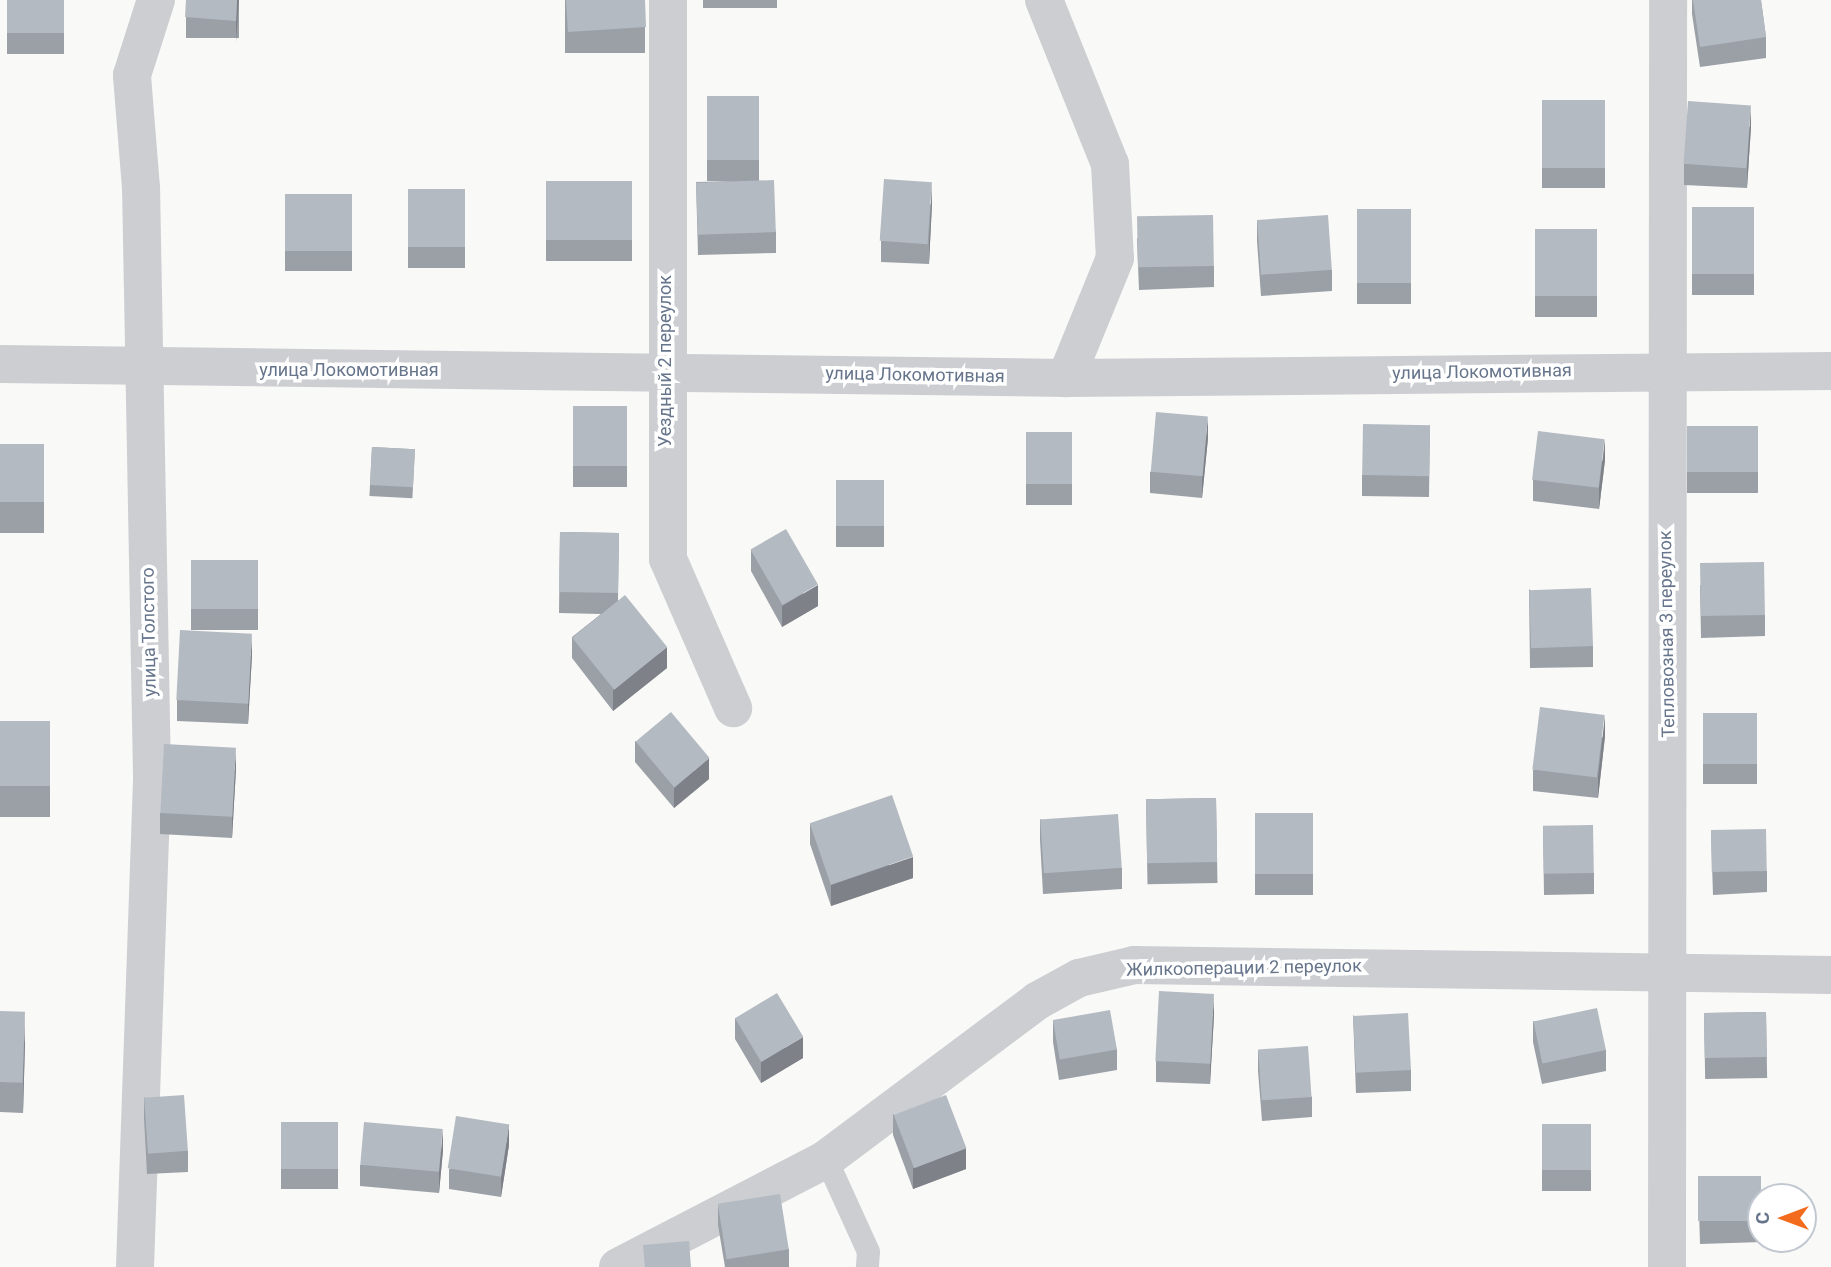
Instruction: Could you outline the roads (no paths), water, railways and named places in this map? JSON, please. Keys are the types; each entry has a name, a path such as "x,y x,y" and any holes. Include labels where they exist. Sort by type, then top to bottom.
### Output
{"street":[{"name":"улица Толстого","path":"135,1267 152,775 144,368 132,75 156,0"},
{"name":"Уездный 2 переулок","path":"668,0 664,371 668,559 733,708"},
{"path":"1044,0 1110,164 1115,258 1066,377"},
{"name":"Тепловозная 3 переулок","path":"1667,1267 1670,974 1664,369 1668,0"},
{"name":"улица Локомотивная","path":"0,363 144,368 1066,377 1664,369 1831,371"},
{"name":"Жилкооперации 2 переулок","path":"618,1267 825,1159 1037,1001 1079,978 1134,965 1831,975"}],"lane":[{"path":"825,1159 868,1251 867,1267"}]}
